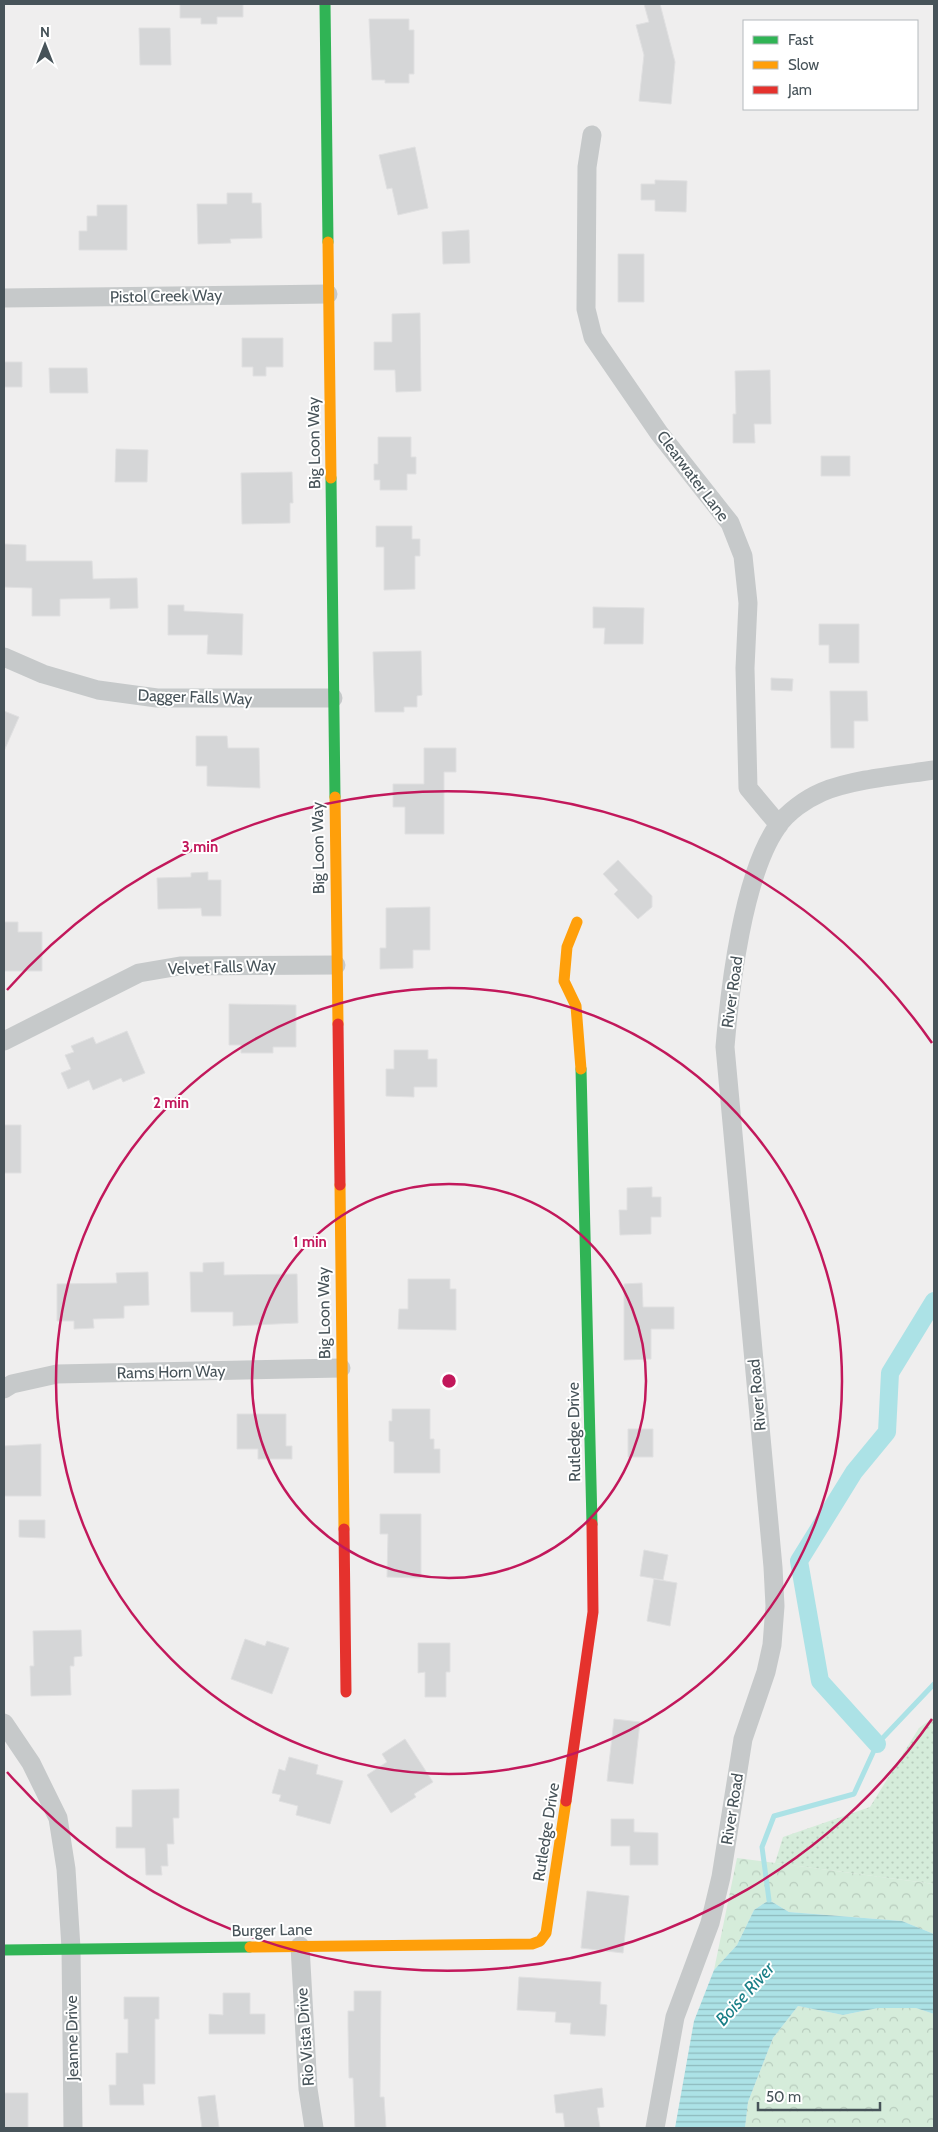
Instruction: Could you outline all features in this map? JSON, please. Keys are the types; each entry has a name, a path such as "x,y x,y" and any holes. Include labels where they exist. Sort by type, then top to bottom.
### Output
{"street":[{"name":"Big Loon Way","path":"325,4 346,1692"},
{"name":"Clearwater Lane","path":"592,135 588,167 586,310 594,337 659,433 730,523 743,556 748,603 745,668 748,788 778,825"},
{"name":"Pistol Creek Way","path":"4,298 328,294"},
{"name":"Dagger Falls Way","path":"4,657 43,674 98,690 157,698 333,698"},
{"name":"River Road","path":"655,2128 674,2017 710,1923 722,1876 743,1739 766,1672 772,1645 775,1606 773,1566 725,1047 730,990 751,890 767,844 778,825 796,808 822,792 863,782 934,770"},
{"name":"Rutledge Drive","path":"540,1941 546,1933 550,1914 593,1612 588,1271 581,1054 576,1006 564,981 567,947 577,922"},
{"name":"Velvet Falls Way","path":"4,1041 139,973 180,966 336,965"},
{"name":"Rams Horn Way","path":"4,1389 12,1384 57,1374 341,1368"},
{"path":"4,1723 31,1764 58,1818 66,1869 71,1948"},
{"name":"Burger Lane","path":"4,1950 532,1944 540,1941"},
{"name":"Rio Vista Drive","path":"300,1946 308,2088 314,2128"},
{"name":"Jeanne Drive","path":"71,1948 74,2128"}],"green space":[{"path":"934,1717 934,1884 775,1863 783,1837 870,1807 919,1728"},
{"path":"737,1858 934,1884 934,1934 902,1921 789,1912 769,1900 754,1910 737,1945 714,1970"},
{"path":"798,2006 843,2015 878,2008 916,2008 934,2014 934,2128 745,2128 748,2102 773,2038"}],"water":[{"name":"Boise River","path":"769,1900 789,1912 902,1921 934,1934 934,2014 916,2008 878,2008 843,2015 798,2006 773,2038 748,2102 745,2128 675,2128 694,2021 714,1970 737,1945 754,1910"}],"building":[{"path":"180,4 243,4 243,17 217,17 217,24 201,24 201,18 180,18"},
{"path":"644,4 660,4 675,62 671,104 639,101 644,55 636,25 649,22"},
{"path":"369,19 409,19 409,30 414,30 414,74 409,74 409,83 385,83 385,80 372,80"},
{"path":"139,28 170,28 171,65 140,65"},
{"path":"415,147 428,208 398,215 392,188 387,189 379,155"},
{"path":"655,180 687,181 686,212 655,211 655,200 641,200 641,184 655,184"},
{"path":"227,193 252,193 252,203 261,203 262,238 230,239 231,243 198,244 197,204 227,204"},
{"path":"97,205 127,205 127,250 79,250 79,231 87,231 87,216 97,216"},
{"path":"469,230 470,263 443,264 442,232"},
{"path":"618,254 644,254 644,302 618,302"},
{"path":"420,313 421,391 396,392 395,370 374,370 374,342 392,342 392,314"},
{"path":"242,338 283,338 283,367 266,367 266,376 253,376 253,367 242,367"},
{"path":"4,362 22,362 22,387 4,387"},
{"path":"49,368 87,368 88,393 50,393"},
{"path":"770,370 771,424 754,424 755,443 733,443 733,414 736,414 735,371"},
{"path":"378,437 411,437 411,457 416,457 416,474 407,474 407,490 380,490 380,480 374,480 374,464 378,464"},
{"path":"116,449 148,450 147,482 115,482"},
{"path":"821,456 850,456 850,476 821,476"},
{"path":"292,472 293,503 290,503 290,523 242,524 241,473"},
{"path":"376,526 412,526 412,539 420,539 420,556 415,556 415,589 384,590 384,547 376,547"},
{"path":"4,544 26,545 26,561 92,561 93,579 137,578 138,608 110,609 110,598 60,599 60,616 32,616 32,588 4,587"},
{"path":"168,605 184,605 184,611 243,614 242,655 207,654 208,635 168,635"},
{"path":"593,607 644,608 643,644 604,644 605,628 593,628"},
{"path":"819,624 859,624 859,663 829,663 829,645 819,645"},
{"path":"421,651 422,695 417,696 417,707 404,707 404,712 375,712 373,652"},
{"path":"771,678 793,679 792,691 771,690"},
{"path":"830,691 867,691 868,721 854,721 854,748 831,748"},
{"path":"4,711 19,717 4,751"},
{"path":"196,736 227,736 228,748 259,748 260,788 207,786 207,766 196,766"},
{"path":"424,748 456,748 456,772 444,772 444,834 405,834 405,807 393,807 393,784 424,784"},
{"path":"618,860 652,896 652,907 638,919 614,894 618,890 603,874"},
{"path":"208,872 208,880 221,880 221,916 202,916 201,908 158,909 157,878 191,877 191,873"},
{"path":"430,907 430,950 413,950 413,968 380,969 380,948 386,948 386,908"},
{"path":"4,922 18,922 18,932 42,932 42,971 4,971"},
{"path":"229,1004 296,1005 296,1047 273,1047 273,1053 241,1053 241,1045 229,1045"},
{"path":"127,1031 145,1073 123,1082 121,1078 93,1090 89,1080 68,1089 61,1073 71,1069 65,1055 74,1052 71,1046 93,1037 96,1044"},
{"path":"394,1050 428,1050 428,1059 437,1059 437,1087 414,1087 414,1097 386,1096 386,1069 394,1069"},
{"path":"4,1125 21,1125 21,1173 4,1173"},
{"path":"652,1187 652,1197 661,1197 661,1217 651,1217 651,1234 620,1235 619,1210 627,1210 627,1188"},
{"path":"224,1262 224,1275 297,1274 298,1323 233,1326 233,1312 191,1312 190,1272 203,1272 203,1263"},
{"path":"148,1272 149,1305 124,1306 124,1318 93,1319 94,1328 74,1329 74,1321 57,1321 57,1284 117,1283 116,1273"},
{"path":"408,1279 450,1279 450,1289 456,1289 456,1330 398,1329 399,1309 408,1309"},
{"path":"642,1283 643,1307 674,1307 674,1329 651,1329 651,1359 624,1360 624,1284"},
{"path":"392,1409 430,1409 430,1439 434,1439 434,1449 440,1449 440,1473 394,1473 394,1442 389,1441 389,1421 392,1421"},
{"path":"237,1414 286,1414 286,1446 292,1446 292,1459 258,1459 258,1449 237,1449"},
{"path":"628,1429 653,1429 653,1457 628,1457"},
{"path":"41,1444 41,1496 4,1496 4,1446"},
{"path":"380,1514 421,1514 421,1578 387,1577 388,1534 380,1534"},
{"path":"19,1520 45,1520 45,1538 19,1537"},
{"path":"644,1550 668,1555 663,1580 640,1576"},
{"path":"654,1579 677,1583 670,1626 647,1621"},
{"path":"81,1630 82,1656 74,1657 74,1666 70,1666 71,1695 31,1696 30,1666 34,1666 33,1631"},
{"path":"245,1639 265,1646 267,1641 289,1648 272,1694 231,1679"},
{"path":"418,1643 450,1643 450,1672 446,1672 446,1697 425,1697 425,1672 418,1673"},
{"path":"614,1719 640,1722 633,1784 607,1781"},
{"path":"405,1739 433,1782 414,1794 416,1797 391,1813 367,1775 387,1762 382,1754"},
{"path":"289,1757 318,1765 316,1774 343,1781 330,1824 296,1815 298,1806 279,1801 281,1795 272,1793 279,1769 285,1771"},
{"path":"179,1789 179,1818 173,1818 174,1844 167,1844 168,1866 161,1866 162,1875 146,1875 145,1848 116,1848 116,1827 132,1827 132,1790"},
{"path":"611,1819 634,1819 634,1832 658,1833 658,1865 630,1865 630,1846 611,1846"},
{"path":"587,1891 629,1896 623,1953 581,1948"},
{"path":"519,1977 601,1982 600,2004 607,2005 605,2036 570,2034 571,2023 555,2022 556,2012 517,2010"},
{"path":"354,1991 381,1991 380,2097 384,2097 386,2128 355,2128 353,2078 349,2078 348,2027 348,2011 354,2011"},
{"path":"223,1993 250,1993 250,2014 265,2014 265,2034 209,2034 209,2014 223,2015"},
{"path":"124,1997 159,1997 159,2019 155,2019 155,2084 143,2084 144,2105 110,2105 109,2085 116,2085 116,2053 128,2053 128,2019 124,2019"},
{"path":"602,2088 604,2107 597,2108 600,2128 565,2128 563,2113 556,2113 554,2095"},
{"path":"4,2093 28,2093 28,2128 4,2128"},
{"path":"215,2095 219,2127 202,2128 198,2097"}],"waterway":[{"path":"877,1744 820,1681 799,1561 854,1472 887,1432 890,1373 934,1301"},
{"path":"769,1900 762,1847 774,1816 854,1794 877,1744 934,1684"}],"traffic: fast":[{"path":"325,4 328,242"},
{"path":"331,478 335,797"},
{"path":"581,1069 592,1524"},
{"path":"4,1950 250,1947"}],"traffic: slow":[{"path":"328,242 331,478"},
{"path":"335,797 338,1024"},
{"path":"577,922 567,947 564,981 576,1006 581,1069"},
{"path":"340,1185 344,1529"},
{"path":"250,1947 532,1944 540,1941 546,1933 566,1801"}],"traffic: jam":[{"path":"338,1024 340,1185"},
{"path":"566,1801 593,1612 592,1524"},
{"path":"344,1529 346,1692"}]}
